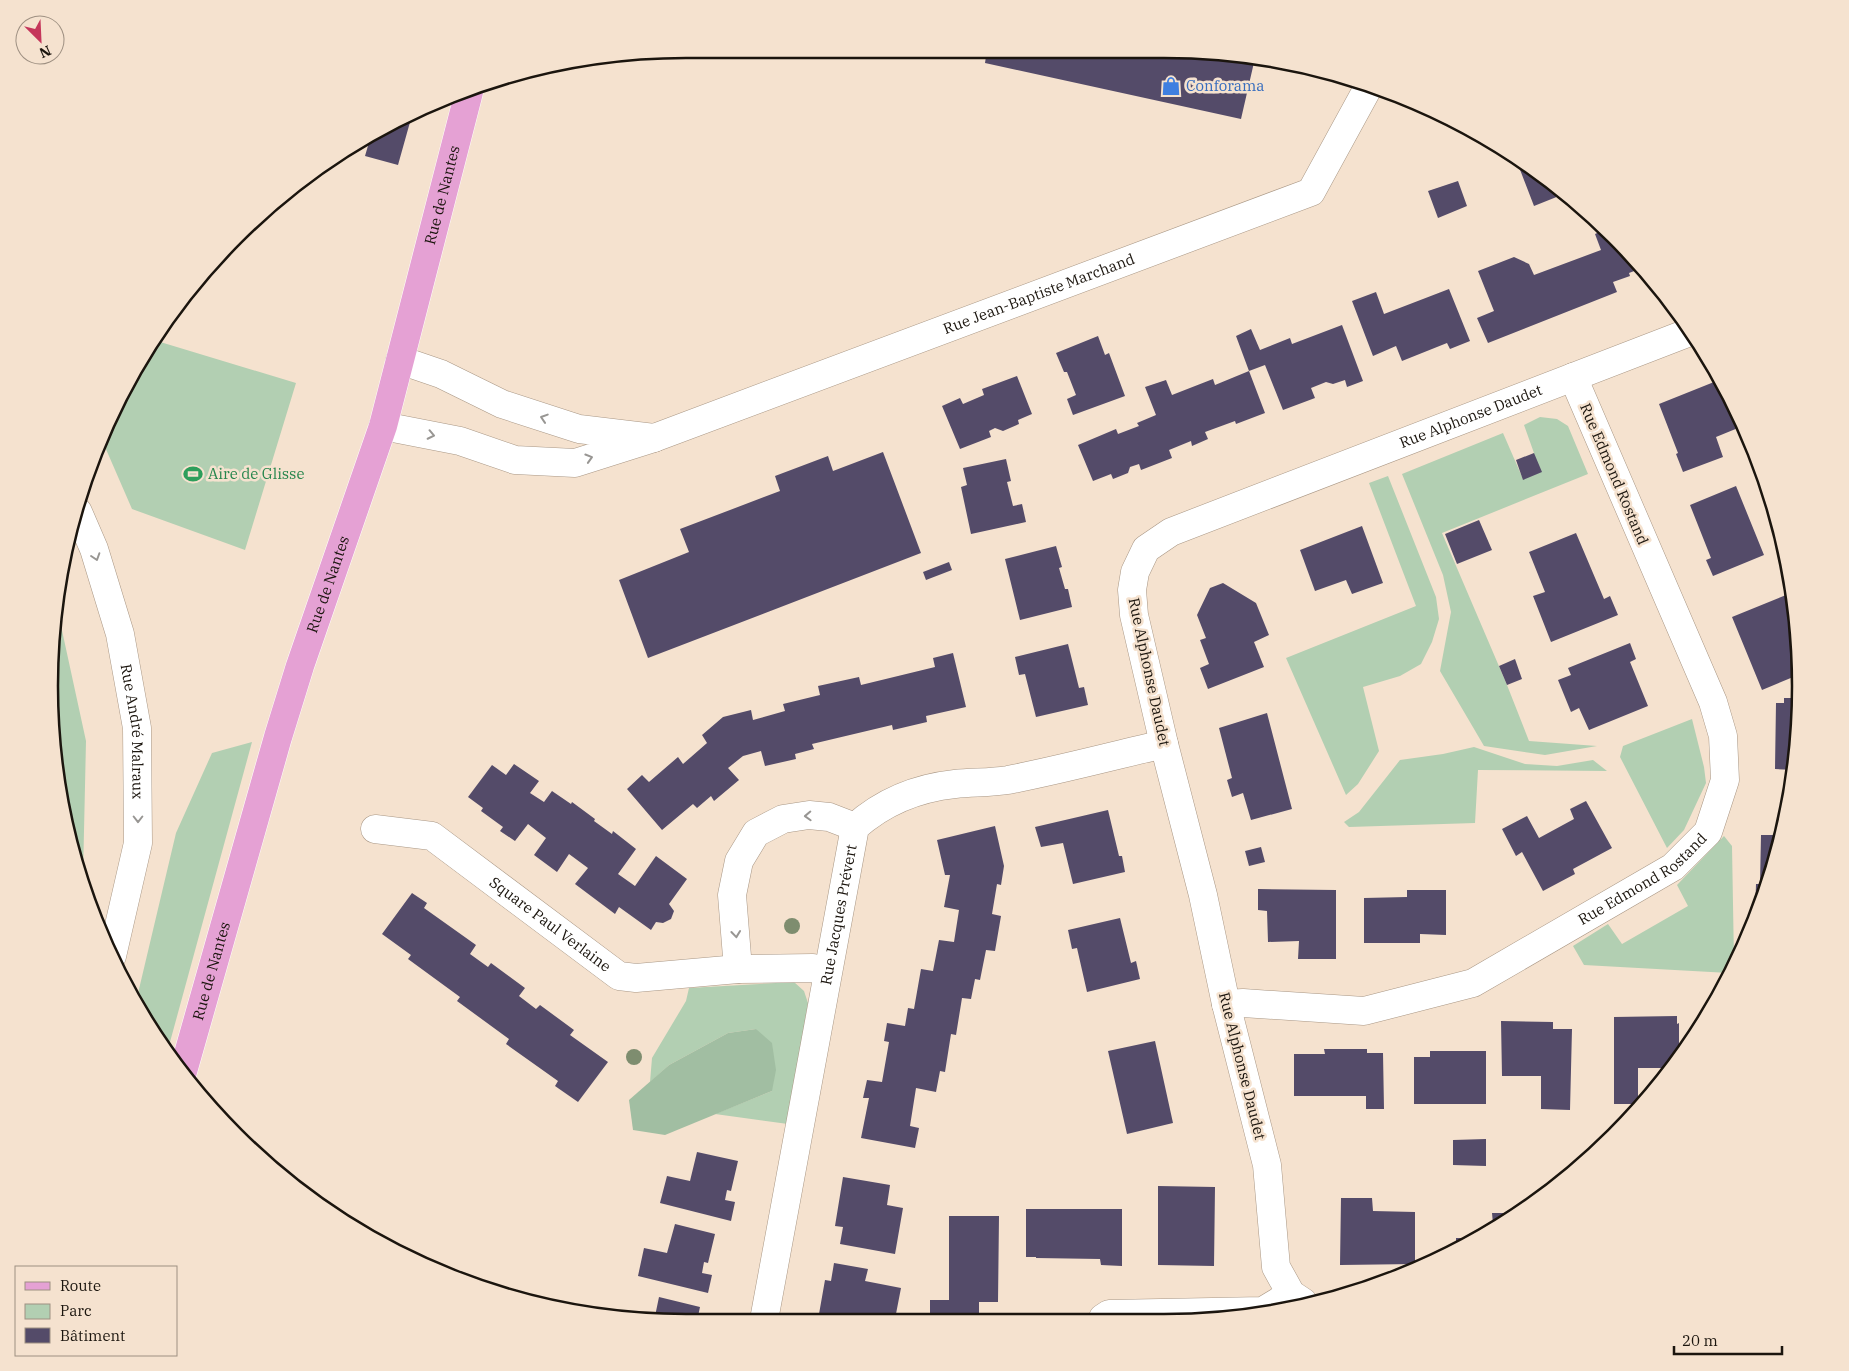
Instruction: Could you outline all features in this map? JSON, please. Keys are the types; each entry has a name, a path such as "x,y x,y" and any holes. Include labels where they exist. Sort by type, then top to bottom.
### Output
{"main road":[{"name":"Rue de Nantes","path":"185,1065 278,736 300,666 383,426 468,97"}],"street":[{"name":"Rue Jean-Baptiste Marchand","path":"383,426 460,441 515,460 575,463 654,438 1311,192 1366,91"},
{"name":"Rue Alphonse Daudet","path":"1297,1298 1276,1267 1267,1165 1226,1004 1192,852 1164,744 1134,614 1132,590 1135,572 1146,548 1171,532 1684,334"},
{"path":"400,360 441,374 502,404 579,429 654,438"},
{"name":"Rue Edmond Rostand","path":"1226,1004 1243,1003 1364,1011 1474,983 1673,867 1708,832 1725,780 1723,736 1713,702 1573,377"},
{"name":"Rue André Malraux","path":"81,518 94,550 120,634 137,728 138,843 114,946"},
{"name":"Rue Jacques Prévert","path":"765,1314 854,826 869,814 892,801 919,791 953,784 1006,780 1164,744"},
{"path":"738,969 732,895 739,861 756,833 783,819 809,815 830,818 854,826"},
{"name":"Square Paul Verlaine","path":"375,829 432,836 620,976 636,978 738,969 813,968 827,972"},
{"path":"1109,1314 1201,1312"}],"green space":[{"name":"Aire de Glisse","path":"160,342 296,383 245,550 132,509 105,446 122,408"},
{"path":"1540,417 1557,419 1568,426 1588,474 1442,533 1529,741 1597,746 1545,755 1484,746 1440,671 1451,612 1443,575 1402,474 1503,433 1523,479 1534,453 1524,425"},
{"path":"1388,476 1436,597 1439,619 1432,642 1421,664 1400,676 1363,687 1379,751 1358,784 1346,795 1286,658 1416,606 1369,483"},
{"path":"61,625 86,741 83,862 70,808 59,727 58,686"},
{"path":"1692,719 1706,783 1684,830 1667,848 1620,757 1623,746"},
{"path":"252,742 170,1043 138,992 176,833 212,753"},
{"path":"1474,747 1525,764 1557,766 1593,760 1607,771 1478,770 1475,823 1349,827 1344,822 1359,812 1400,760 1443,754"},
{"path":"1724,836 1732,846 1734,948 1722,973 1584,965 1573,946 1608,924 1622,944 1688,906 1677,885"},
{"path":"794,982 804,991 808,1003 788,1124 715,1114 772,1091 756,1029 728,1033 669,1065 650,1082 652,1058 686,1001 689,988"},
{"path":"756,1029 772,1043 776,1070 772,1091 665,1135 633,1130 629,1100 669,1065 728,1033"}],"building":[{"name":"Conforama","path":"986,58 1164,58 1205,59 1254,64 1241,119 985,63"},
{"path":"410,121 398,165 365,156 369,143"},
{"path":"1519,168 1558,197 1534,206"},
{"path":"1458,181 1467,206 1438,218 1428,191"},
{"path":"1599,232 1636,270 1629,273 1630,276 1613,282 1617,292 1488,343 1477,318 1494,311 1478,271 1514,257 1529,264 1534,275 1601,250 1595,234"},
{"path":"1449,289 1470,341 1450,349 1447,343 1402,361 1396,346 1373,356 1352,301 1376,292 1384,314"},
{"path":"1342,325 1363,381 1347,387 1345,380 1333,384 1326,382 1311,388 1315,398 1283,410 1265,365 1249,371 1236,336 1251,329 1260,350 1290,338 1292,344"},
{"path":"1098,336 1105,355 1109,353 1125,396 1073,415 1067,399 1076,395 1067,372 1064,372 1056,353"},
{"path":"1249,371 1265,413 1236,424 1235,421 1205,432 1208,439 1192,446 1191,441 1169,450 1172,458 1141,470 1139,464 1130,467 1128,473 1113,479 1111,474 1093,481 1078,445 1116,429 1118,434 1139,426 1137,423 1156,415 1145,387 1166,380 1172,395 1213,379 1215,385"},
{"path":"1017,376 1032,414 1018,420 1019,424 1003,431 995,428 989,431 991,437 960,449 942,406 960,398 963,404 984,395 982,389"},
{"path":"1713,382 1736,429 1716,437 1723,457 1683,472 1676,454 1678,453 1659,404"},
{"path":"883,452 921,553 648,658 619,580 689,552 680,529 780,491 775,476 828,456 833,471"},
{"path":"1534,453 1542,472 1523,480 1516,460"},
{"path":"1006,459 1011,481 1007,482 1013,506 1022,504 1026,522 971,534 961,487 967,485 963,468"},
{"path":"1736,486 1764,555 1713,576 1706,560 1711,558 1690,505"},
{"path":"1479,520 1492,550 1457,564 1445,534"},
{"path":"1362,526 1383,583 1352,594 1346,580 1315,591 1300,550"},
{"path":"1576,533 1604,599 1610,596 1618,615 1551,642 1533,596 1545,592 1529,552"},
{"path":"1056,546 1062,567 1059,568 1065,589 1068,589 1072,607 1020,620 1005,559"},
{"path":"949,562 952,570 926,580 923,572"},
{"path":"1223,583 1256,603 1269,635 1254,642 1264,667 1208,689 1200,668 1209,664 1200,640 1206,638 1197,615 1210,588"},
{"path":"1785,596 1792,678 1762,690 1732,617"},
{"path":"1630,643 1636,659 1630,662 1648,706 1589,730 1579,708 1571,712 1558,680 1571,675 1568,668"},
{"path":"1068,644 1079,688 1084,687 1088,705 1036,717 1025,674 1019,675 1015,657"},
{"path":"953,653 966,707 926,716 927,722 893,730 892,725 812,744 814,749 795,754 796,759 765,766 761,751 743,756 728,768 739,780 714,801 711,796 697,808 693,804 662,830 627,789 642,775 649,782 678,757 683,764 707,743 702,735 723,717 751,710 753,720 785,711 783,704 820,695 818,686 859,677 861,685 935,667 933,658"},
{"path":"1515,659 1522,679 1507,685 1499,666"},
{"path":"1784,698 1791,698 1786,767 1786,770 1775,769 1776,703 1784,703"},
{"path":"1267,713 1292,809 1251,820 1243,793 1232,797 1227,780 1232,778 1219,728"},
{"path":"514,764 539,781 530,793 544,802 552,791 571,804 572,802 595,819 594,821 612,834 613,831 636,849 618,874 635,886 656,856 687,879 669,904 674,911 671,919 663,923 656,922 651,930 619,907 615,914 575,884 588,868 569,854 557,872 534,855 546,838 528,824 515,841 500,831 503,827 481,811 483,808 468,797 492,765 506,775"},
{"path":"1586,801 1612,848 1573,869 1575,874 1543,891 1522,852 1516,856 1502,829 1527,816 1539,838 1574,819 1570,809"},
{"path":"1108,810 1119,856 1122,856 1125,872 1073,884 1063,843 1041,847 1035,827"},
{"path":"995,826 1004,866 1001,885 997,884 992,914 1001,916 995,951 986,950 980,980 975,979 971,999 962,998 956,1035 951,1034 945,1072 940,1071 936,1092 916,1088 910,1126 919,1128 915,1148 861,1138 869,1098 863,1098 867,1080 882,1082 889,1042 884,1041 887,1023 905,1026 908,1008 914,1009 921,969 933,971 939,940 954,942 959,910 944,907 950,875 945,875 937,840"},
{"path":"1761,835 1773,835 1770,848 1760,880"},
{"path":"1261,847 1265,862 1249,866 1245,851"},
{"path":"1258,889 1336,890 1336,959 1298,959 1299,941 1268,942 1267,911 1258,910"},
{"path":"1407,890 1446,890 1446,935 1420,934 1420,943 1364,943 1364,898 1407,897"},
{"path":"412,893 427,903 424,908 476,945 470,954 488,967 491,963 525,988 519,996 536,1009 540,1005 574,1030 570,1035 608,1062 578,1102 555,1086 558,1081 506,1044 509,1039 457,1001 460,997 408,959 411,955 382,934"},
{"path":"1120,918 1131,963 1136,961 1140,979 1087,992 1077,948 1072,949 1068,930"},
{"path":"1677,1016 1677,1024 1679,1023 1679,1044 1662,1068 1638,1068 1638,1098 1632,1104 1614,1104 1614,1017"},
{"path":"1501,1021 1553,1022 1553,1029 1572,1029 1570,1110 1541,1109 1541,1076 1502,1076"},
{"path":"1155,1041 1173,1123 1127,1134 1108,1051"},
{"path":"1324,1049 1367,1049 1367,1053 1383,1053 1384,1109 1366,1109 1366,1096 1294,1096 1294,1054 1325,1054"},
{"path":"1430,1051 1486,1051 1486,1104 1414,1104 1414,1057 1430,1057"},
{"path":"1486,1139 1486,1166 1453,1165 1453,1140"},
{"path":"697,1152 738,1161 731,1191 727,1190 725,1200 735,1202 731,1221 660,1203 667,1176 690,1181"},
{"path":"843,1177 890,1185 887,1205 903,1208 895,1254 840,1244 843,1227 835,1226"},
{"path":"1158,1186 1215,1187 1214,1266 1158,1265"},
{"path":"1341,1198 1372,1198 1373,1211 1415,1212 1415,1261 1408,1264 1340,1265"},
{"path":"1026,1209 1122,1209 1122,1266 1101,1265 1100,1259 1026,1257"},
{"path":"1492,1213 1504,1213 1493,1220"},
{"path":"949,1216 999,1216 998,1302 979,1302 979,1314 930,1314 930,1300 949,1300"},
{"path":"675,1224 715,1234 708,1263 704,1262 702,1273 712,1275 708,1293 638,1276 644,1248 667,1253"},
{"path":"834,1263 868,1269 865,1281 901,1288 896,1314 819,1314 825,1280 831,1281"},
{"path":"659,1297 700,1307 698,1314 656,1313"}],"place":[{"name":"Conforama","path":"1171,86"},
{"name":"Aire de Glisse","path":"193,474"}]}
